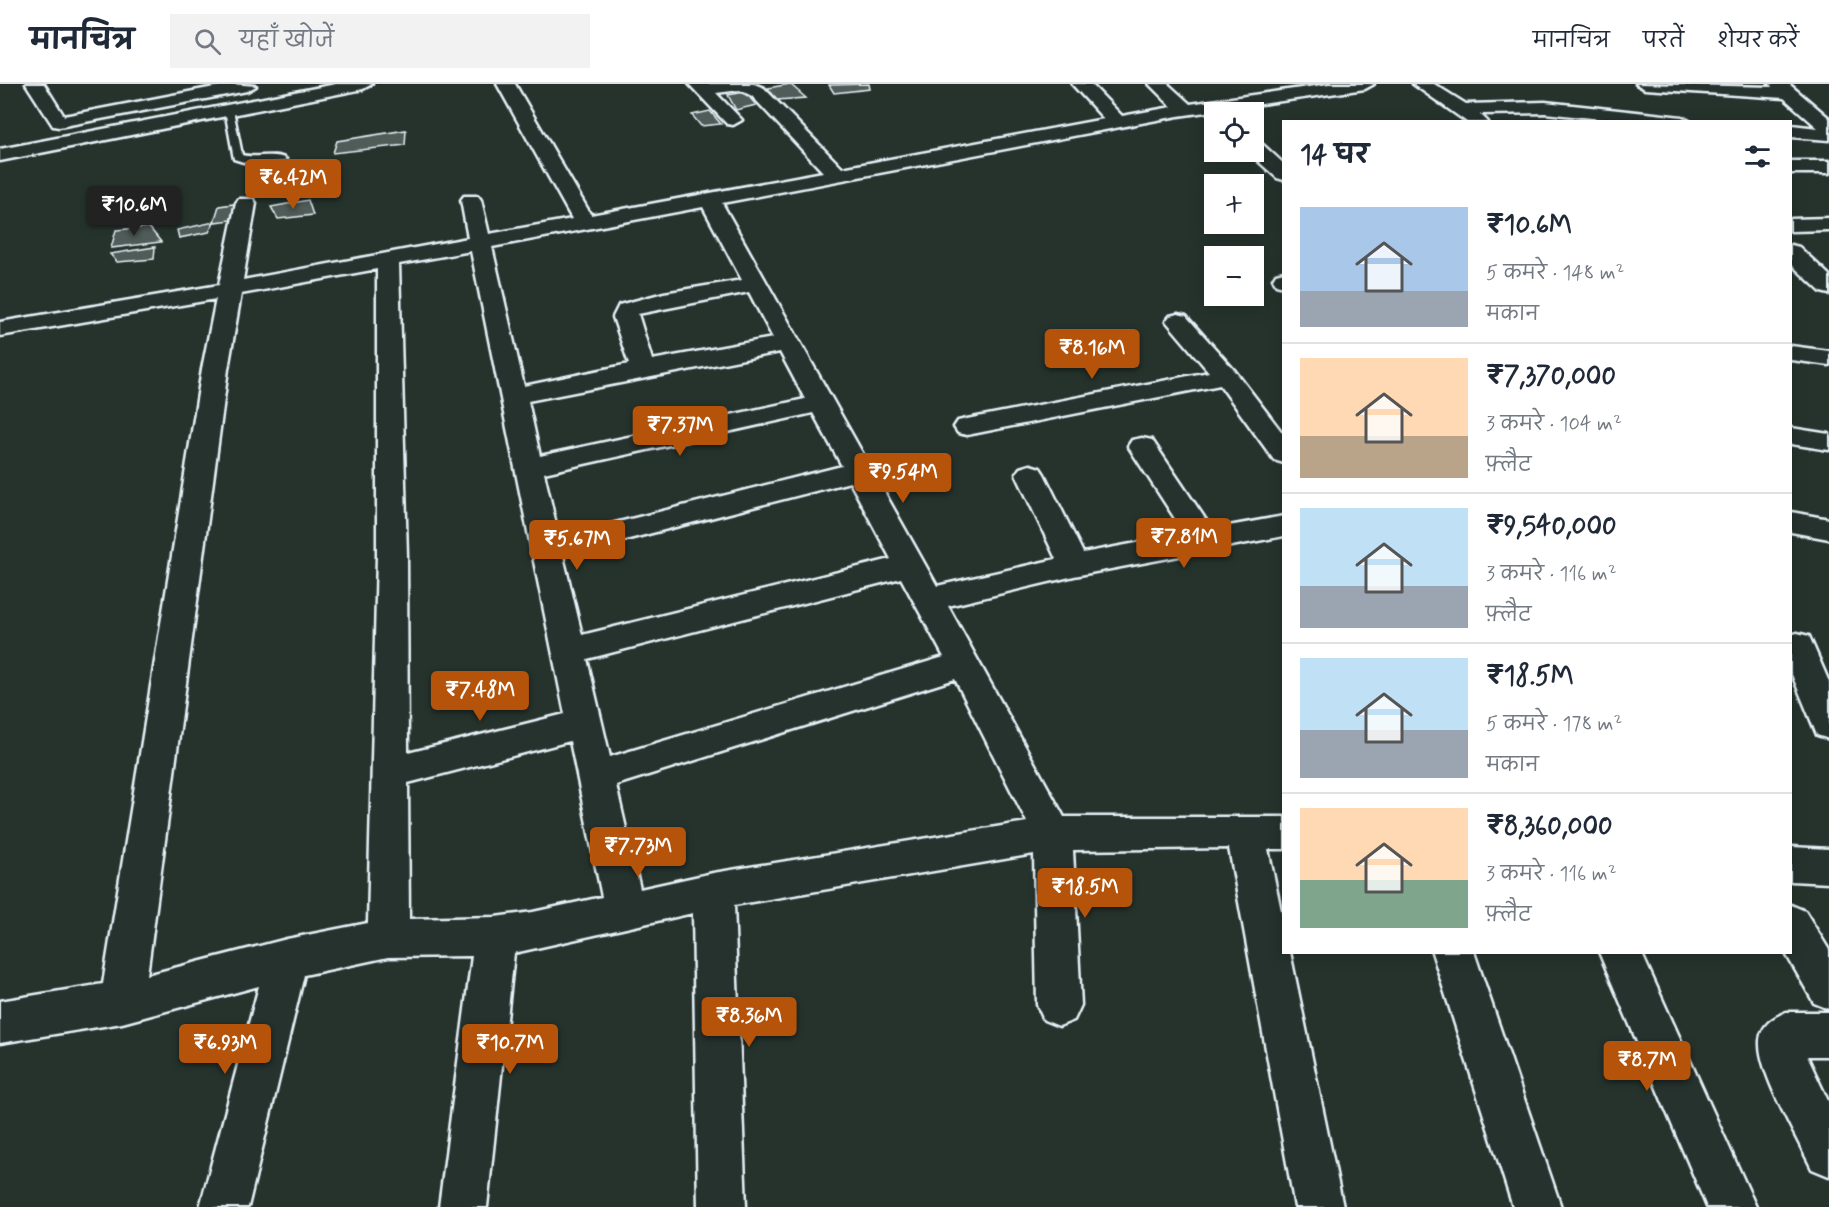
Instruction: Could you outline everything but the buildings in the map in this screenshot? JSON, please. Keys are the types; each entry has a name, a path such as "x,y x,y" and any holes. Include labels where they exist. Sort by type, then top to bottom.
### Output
{"street":[{"path":"35,84 59,122 154,98 249,85"},
{"path":"0,154 363,84"},
{"path":"506,84 584,222"},
{"path":"1081,84 1117,122"},
{"path":"1158,84 1185,110"},
{"path":"1234,84 1252,100"},
{"path":"1243,102 1336,86 1365,84"},
{"path":"1422,84 1476,120"},
{"path":"1645,84 1784,89 1829,128"},
{"path":"700,86 742,85 758,92 837,175"},
{"path":"1682,85 1695,104"},
{"path":"700,86 733,120"},
{"path":"1562,93 1571,111"},
{"path":"1463,110 1508,106 1662,120"},
{"path":"0,329 388,260 1117,122 1185,110 1204,109"},
{"path":"1792,131 1829,134"},
{"path":"1264,155 1281,168"},
{"path":"1792,167 1829,167"},
{"path":"709,199 964,664 1053,834 1059,1005"},
{"path":"471,200 625,911"},
{"path":"122,1002 213,381 246,203"},
{"path":"1792,225 1829,224"},
{"path":"1792,253 1829,287"},
{"path":"388,260 392,556 388,938"},
{"path":"643,369 625,317 627,310 664,300 756,284"},
{"path":"1178,321 1226,376 1282,451"},
{"path":"514,396 643,369 789,344"},
{"path":"1792,353 1829,358"},
{"path":"967,427 1226,376"},
{"path":"530,467 821,403"},
{"path":"1792,436 1829,442"},
{"path":"1142,446 1205,541"},
{"path":"548,550 858,471"},
{"path":"1029,474 1074,566"},
{"path":"1792,522 1829,529"},
{"path":"928,600 1074,566 1282,526"},
{"path":"569,651 910,565"},
{"path":"1806,647 1829,725"},
{"path":"596,776 964,664"},
{"path":"390,773 585,723"},
{"path":"0,1022 122,1002 287,959 388,938 495,936 533,931 713,891 1053,834 1264,832 1319,1207"},
{"path":"1792,864 1829,866"},
{"path":"713,891 722,1207"},
{"path":"1792,926 1829,988"},
{"path":"463,1207 495,936"},
{"path":"1454,954 1537,1207"},
{"path":"1621,954 1732,1207"},
{"path":"224,1207 287,959"},
{"path":"1829,1034 1786,1034 1782,1040 1786,1065 1829,1152"}],"lane":[{"path":"229,110 237,157 250,161 280,159"}]}
